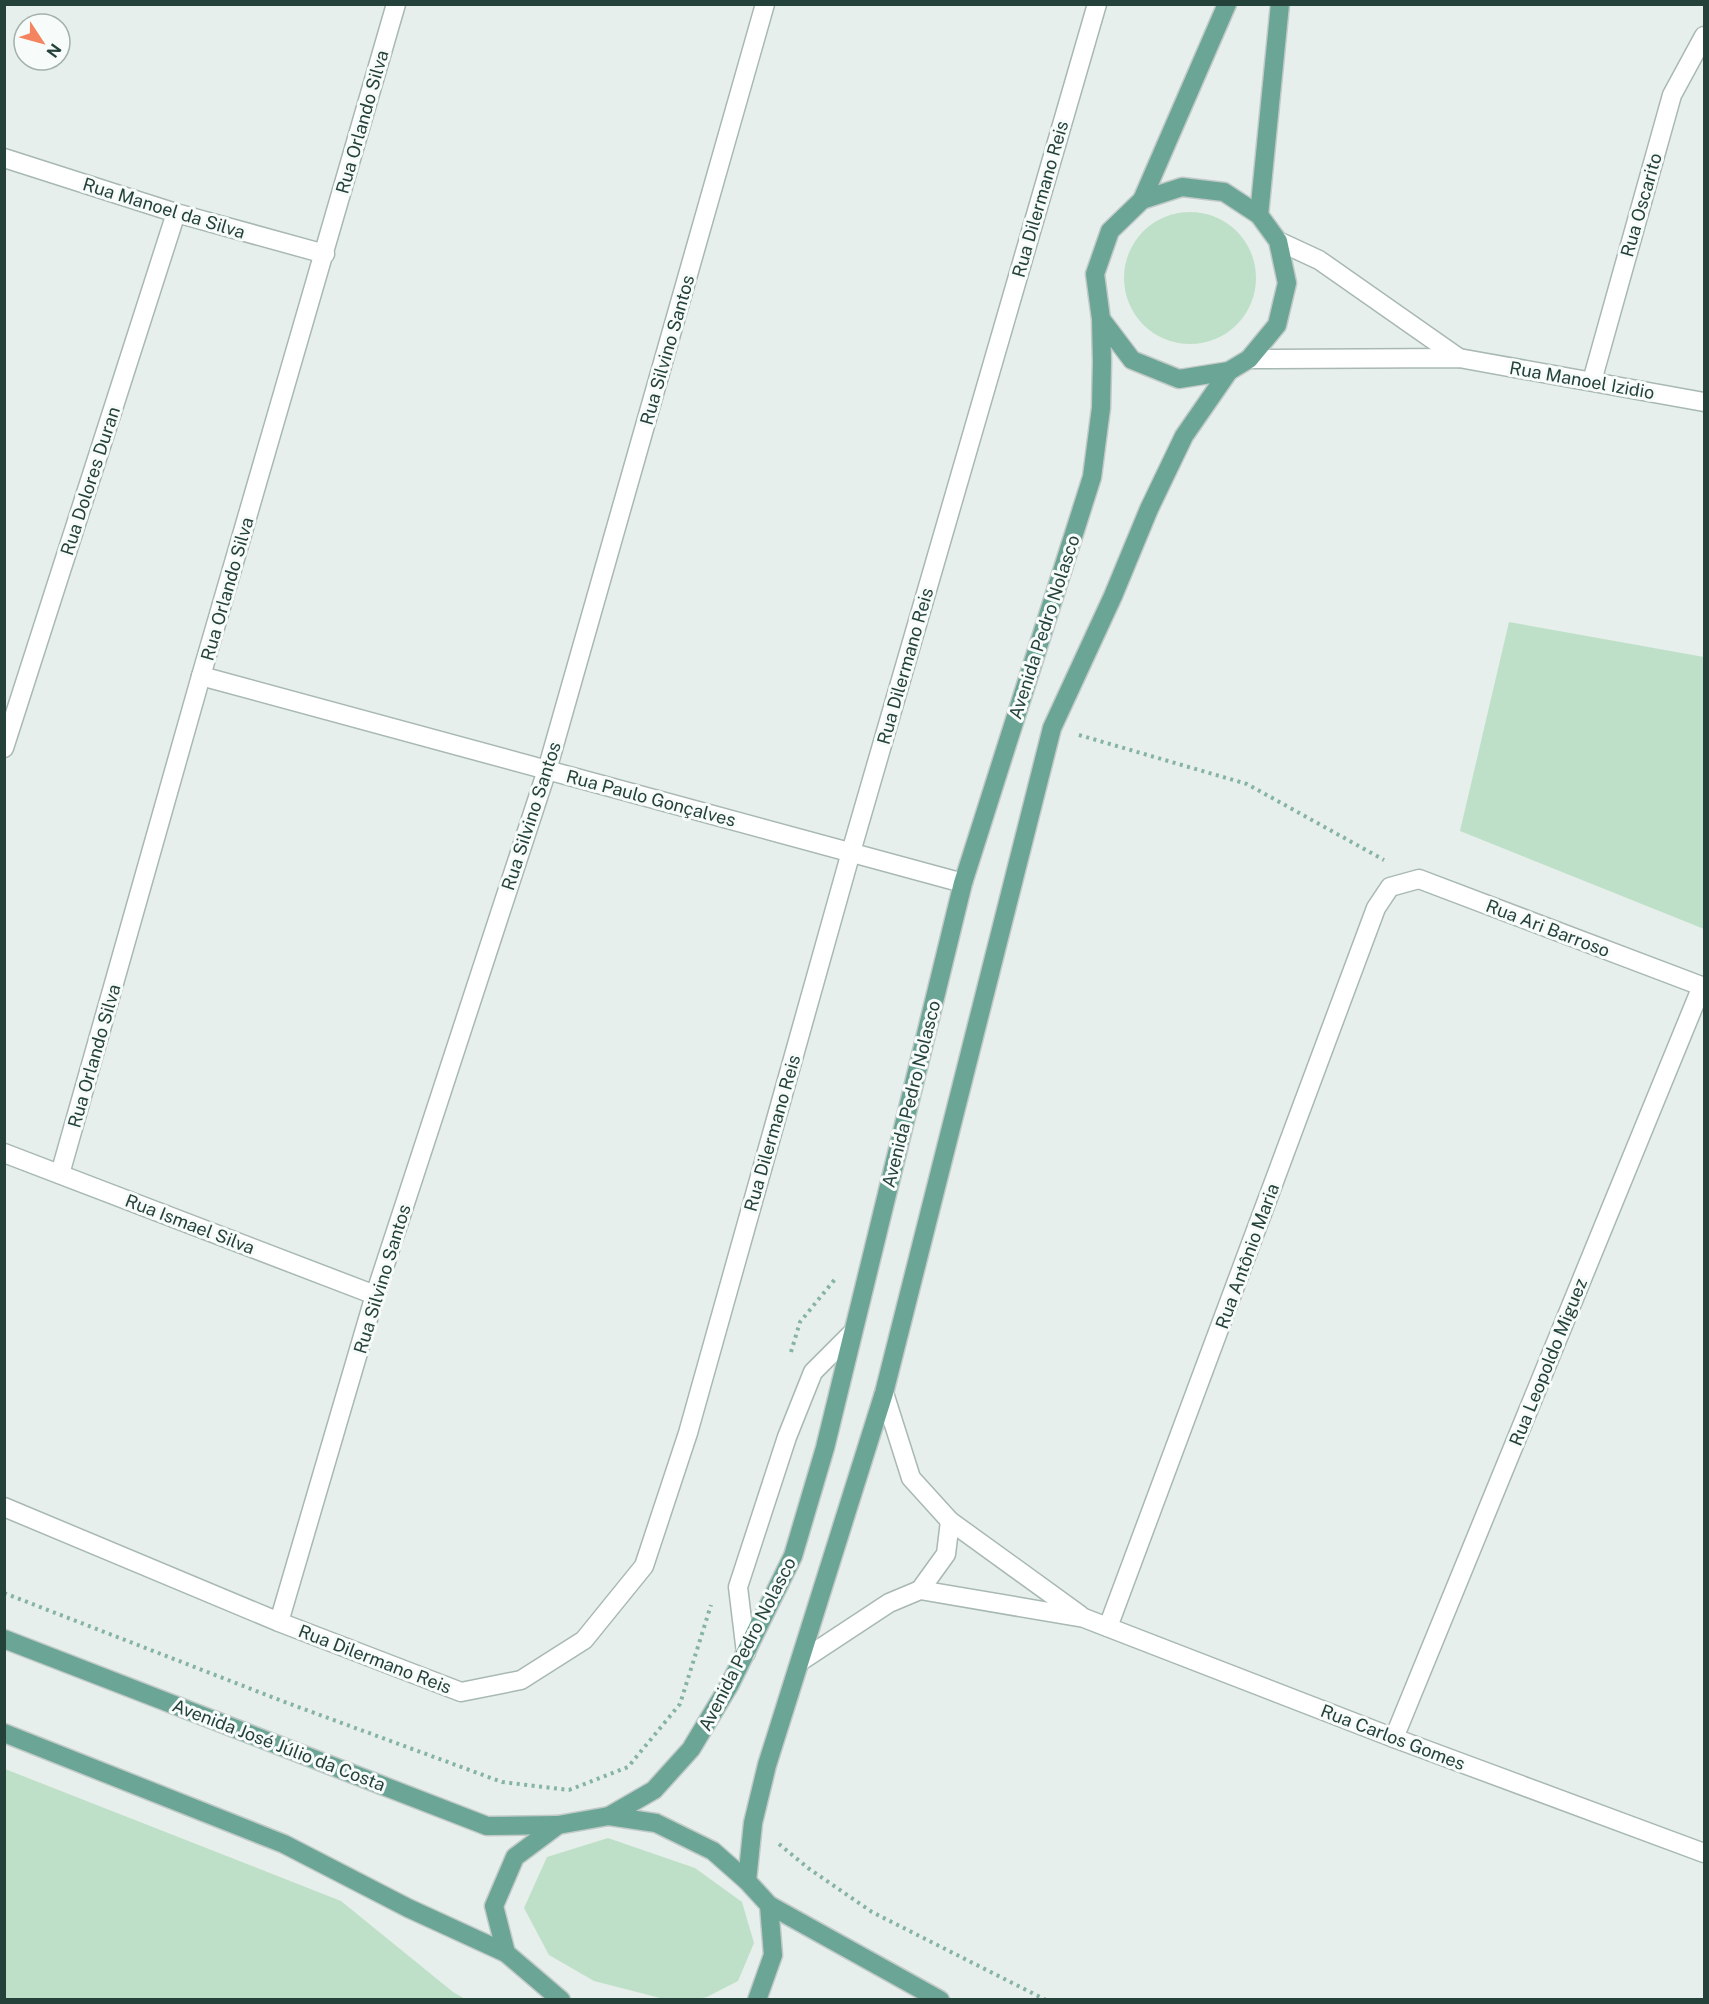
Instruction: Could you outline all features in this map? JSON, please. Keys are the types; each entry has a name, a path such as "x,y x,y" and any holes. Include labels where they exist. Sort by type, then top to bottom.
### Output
{"main road":[{"path":"1142,200 1182,187 1224,192 1259,215 1278,241 1287,283 1277,325 1249,359 1229,371 1179,379 1132,360 1101,319 1095,274 1110,231 1142,200 1227,4"},
{"path":"1259,215 1280,4"},
{"name":"Avenida Pedro Nolasco","path":"609,1816 654,1790 691,1749 730,1684 793,1556 825,1448 963,883 1092,477 1101,408 1101,319"},
{"path":"747,1881 753,1823 767,1765 884,1393 1052,728 1113,596 1149,509 1184,436 1229,371"},
{"name":"Avenida José Júlio da Costa","path":"4,1639 487,1826 558,1825 609,1816"},
{"path":"4,1733 284,1844 408,1908 506,1953 561,2000"},
{"path":"609,1816 656,1823 713,1851 747,1881 769,1905 940,2000"},
{"path":"506,1953 494,1906 515,1857 558,1825"},
{"path":"757,2000 773,1955 769,1905"}],"street":[{"name":"Rua Orlando Silva","path":"60,1174 201,676 396,4"},
{"name":"Rua Silvino Santos","path":"279,1622 375,1295 547,770 765,4"},
{"name":"Rua Dilermano Reis","path":"4,1507 279,1622 461,1692 521,1680 584,1640 644,1566 688,1433 851,852 1097,4"},
{"name":"Rua Oscarito","path":"1592,381 1672,95 1704,36"},
{"name":"Rua Manoel da Silva","path":"4,158 176,213 325,254"},
{"name":"Rua Dolores Duran","path":"4,748 176,213"},
{"path":"1278,241 1319,260 1459,358"},
{"name":"Rua Manoel Izidio","path":"1249,359 1459,358 1704,402"},
{"name":"Rua Paulo Gonçalves","path":"201,676 963,883"},
{"name":"Rua Antônio Maria","path":"1108,1627 1376,908 1390,887 1419,879"},
{"name":"Rua Ari Barroso","path":"1419,879 1703,987"},
{"name":"Rua Leopoldo Miguez","path":"1394,1737 1703,987"},
{"name":"Rua Ismael Silva","path":"4,1153 375,1295"},
{"path":"746,1653 738,1587 787,1437 813,1372 853,1332"},
{"path":"884,1393 911,1478 950,1521 1083,1618"},
{"path":"801,1661 889,1603 920,1590 946,1554 950,1521"},
{"path":"920,1590 1083,1618"},
{"name":"Rua Carlos Gomes","path":"1083,1618 1704,1852"}],"path":[{"path":"1052,728 1247,784 1419,879"},
{"path":"789,1356 800,1322 843,1270"},
{"path":"4,1593 282,1701 502,1782 569,1790 628,1767 680,1704 714,1595"},
{"path":"753,1823 808,1868 872,1912 1046,2000"}],"green space":[{"path":"1190,212 1215,217 1237,231 1251,253 1256,278 1251,303 1237,325 1215,339 1190,344 1165,339 1143,325 1129,303 1124,278 1129,253 1143,231 1165,217"},
{"path":"1509,622 1704,657 1704,929 1460,831"},
{"path":"5,1769 341,1901 453,1992 465,1999 5,1999"},
{"path":"608,1838 695,1868 742,1902 754,1943 738,1981 707,1997 692,2000 664,1999 594,1981 549,1955 524,1908 547,1857"}]}
